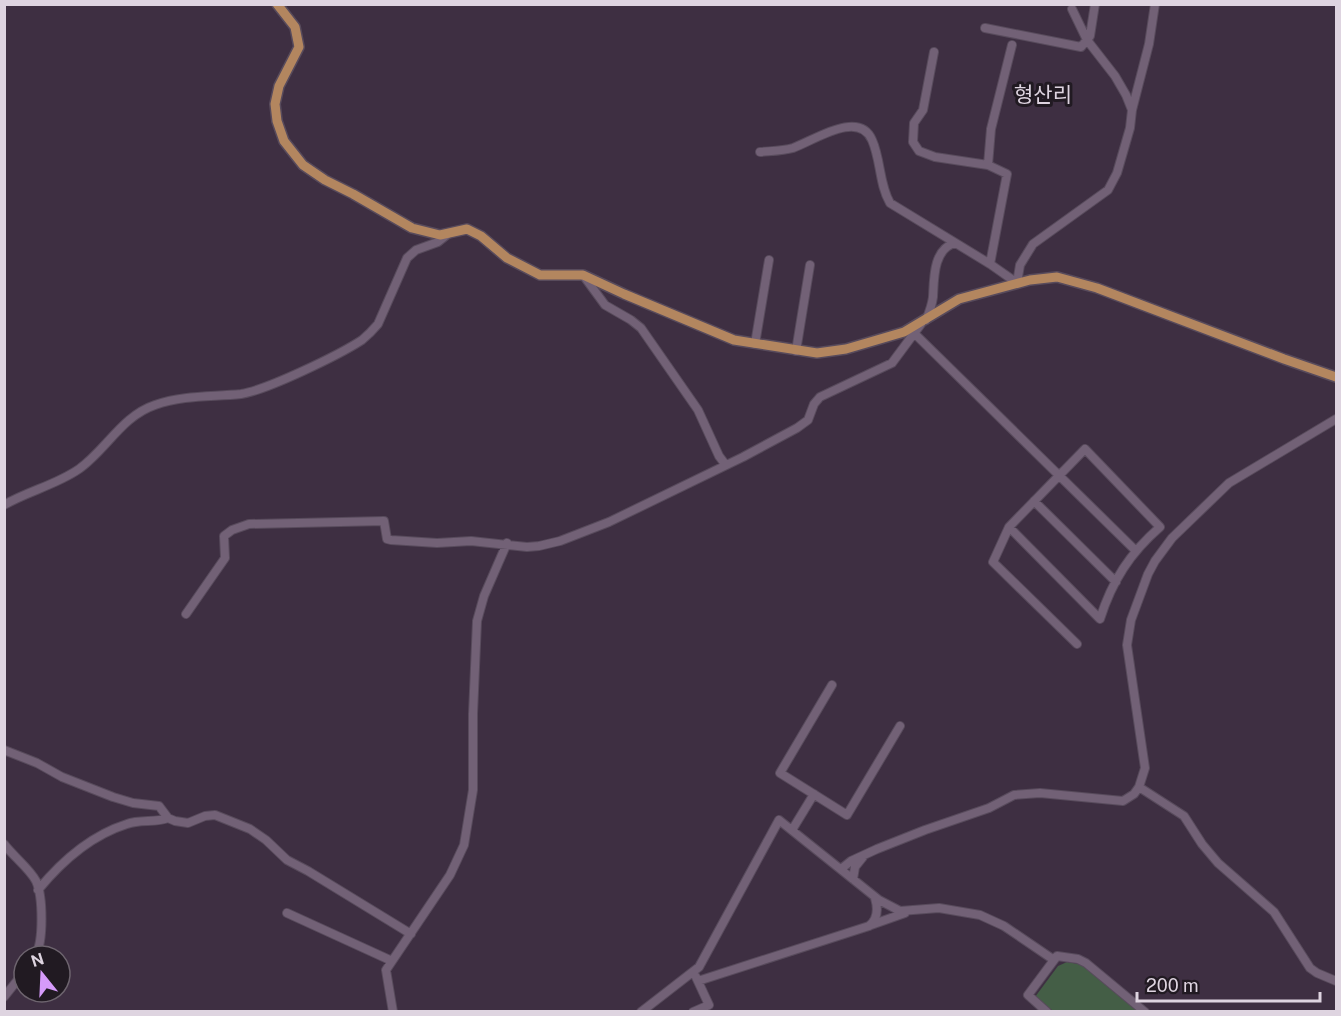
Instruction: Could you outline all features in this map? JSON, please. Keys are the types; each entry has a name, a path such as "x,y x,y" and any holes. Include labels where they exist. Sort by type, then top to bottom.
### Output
{"main road":[{"path":"277,4 295,27 299,41 297,54 279,86 275,104 278,128 288,147 303,165 318,176 412,228 434,234 463,229 472,231 507,258 528,270 540,274 583,275 711,331 755,344 817,354 837,351 904,332 924,322 953,302 1017,283 1052,277 1080,283 1336,377"}],"street":[{"path":"985,28 1081,47 1090,36 1095,4"},
{"path":"760,152 791,148 848,125 864,130 873,142 885,195 890,203 1017,283 1020,265 1032,244 1108,190 1117,173 1151,38 1155,4"},
{"path":"1072,9 1087,40 1116,76 1132,110"},
{"path":"988,165 991,129 1011,45"},
{"path":"934,52 923,110 914,123 913,142 919,151 935,157 988,165 1007,174 990,264"},
{"path":"4,505 76,471 132,417 148,407 185,397 253,391 353,345 378,324 407,258 416,250 438,242 449,233"},
{"path":"186,614 225,558 224,536 231,530 249,524 384,521 387,538 392,540 438,543 471,541 539,546 580,534 609,522 743,457 803,424 808,420 816,400 825,393 892,363 924,322 932,306 935,269 941,252 948,245 955,243"},
{"path":"755,344 769,260"},
{"path":"796,351 810,265"},
{"path":"583,275 605,305 641,328 698,410 725,464"},
{"path":"915,334 1135,550"},
{"path":"841,869 851,861 886,845 989,808 1014,795 1040,793 1118,801 1129,798 1139,787 1144,775 1144,758 1127,645 1131,620 1151,568 1172,538 1229,483 1336,419"},
{"path":"1009,527 1100,619 1116,582 1135,550 1160,527 1085,449 1009,527 993,562 1077,644"},
{"path":"1034,501 1116,582"},
{"path":"393,1011 386,970 450,875 464,845 473,790 477,621 484,596 507,543"},
{"path":"832,685 780,773 847,815 900,726"},
{"path":"4,750 37,762 62,777 113,797 133,803 159,806 168,818 175,821 188,823 205,816 215,815 228,822 241,825 266,840 287,861 308,871 411,934"},
{"path":"1139,787 1184,816 1202,844 1218,863 1274,912 1310,968 1336,981"},
{"path":"792,830 814,794"},
{"path":"38,890 71,856 108,832 138,820 168,818"},
{"path":"641,1011 699,967 779,820 895,910 939,908 980,915 1004,926 1054,960"},
{"path":"4,844 32,875 38,890 41,914 40,944"},
{"path":"854,879 855,867 863,857"},
{"path":"869,926 876,918 875,896"},
{"path":"698,981 909,911"},
{"path":"287,914 392,961"},
{"path":"1047,1011 1028,995 1057,956 1067,956 1086,963 1145,1011"},
{"path":"693,1011 709,1005 695,972"}],"green space":[{"path":"1067,962 1088,968 1140,1011 1053,1011 1035,997 1058,966"}],"district":[{"name":"형산리","path":"1043,94"}]}
